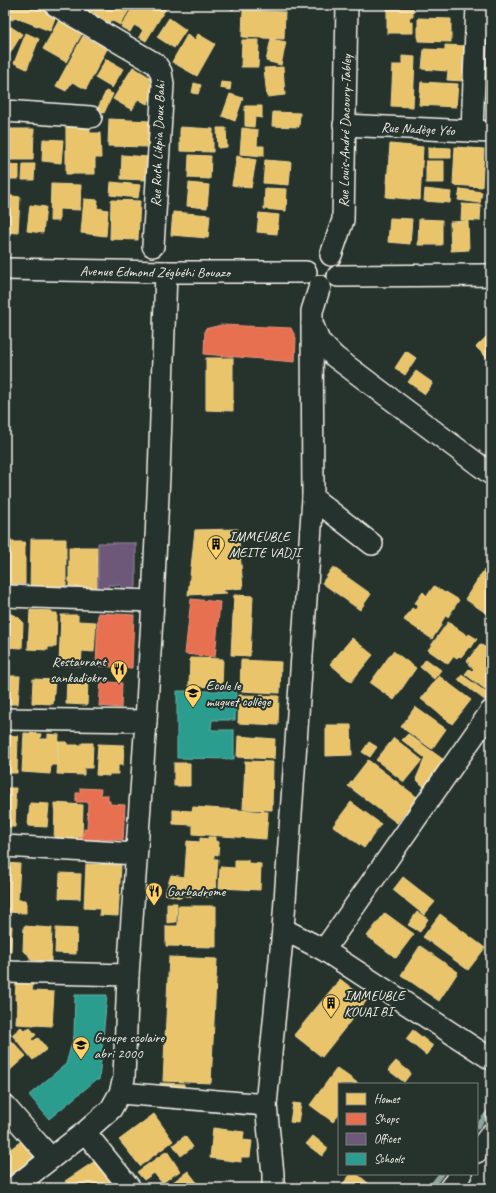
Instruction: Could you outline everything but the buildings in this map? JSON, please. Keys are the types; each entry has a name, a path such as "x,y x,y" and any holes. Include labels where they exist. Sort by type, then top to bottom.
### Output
{"street":[{"name":"Rue Ruth Likpia Doux Bahi","path":"55,5 156,64 161,72 163,84 153,246"},
{"name":"Rue Louis-André Dacoury-Tabley","path":"331,255 343,220 347,5"},
{"path":"478,5 481,132"},
{"path":"5,111 91,117"},
{"name":"Rue Nadège Yéo","path":"344,125 481,132"},
{"path":"274,1188 266,1105 282,929 313,498 312,311 321,278 339,269 335,259 331,255 325,253 313,256 306,265 321,278"},
{"name":"Avenue Edmond Zégbéhi Bouazo","path":"5,269 166,272 321,278 491,276"},
{"path":"13,1188 85,1132 111,1109 120,1093 124,1078 128,975 153,601 166,272"},
{"path":"312,323 319,341 335,357 491,474"},
{"path":"313,498 372,544"},
{"path":"5,596 153,601"},
{"path":"324,950 491,711"},
{"path":"5,719 146,721"},
{"path":"5,846 136,854"},
{"path":"282,929 324,950 491,1059"},
{"path":"5,972 128,975"},
{"path":"120,1093 266,1105"},
{"path":"5,1106 51,1158"},
{"path":"85,1132 130,1188"},
{"path":"478,1151 491,1134"},
{"path":"450,1188 460,1175"}],"waterway":[{"path":"478,1126 491,1109"},
{"path":"430,1188 440,1175"}],"place":[{"name":"IMMEUBLE MEITE VADJI","path":"216,559"},
{"name":"Restaurant sankadiokro","path":"119,684"},
{"name":"Ecole le muguet collège","path":"193,708"},
{"name":"Garbadrome","path":"154,906"},
{"name":"IMMEUBLE KOUAI BI","path":"331,1018"},
{"name":"Groupe scolaire abri 2000","path":"81,1060"}]}
